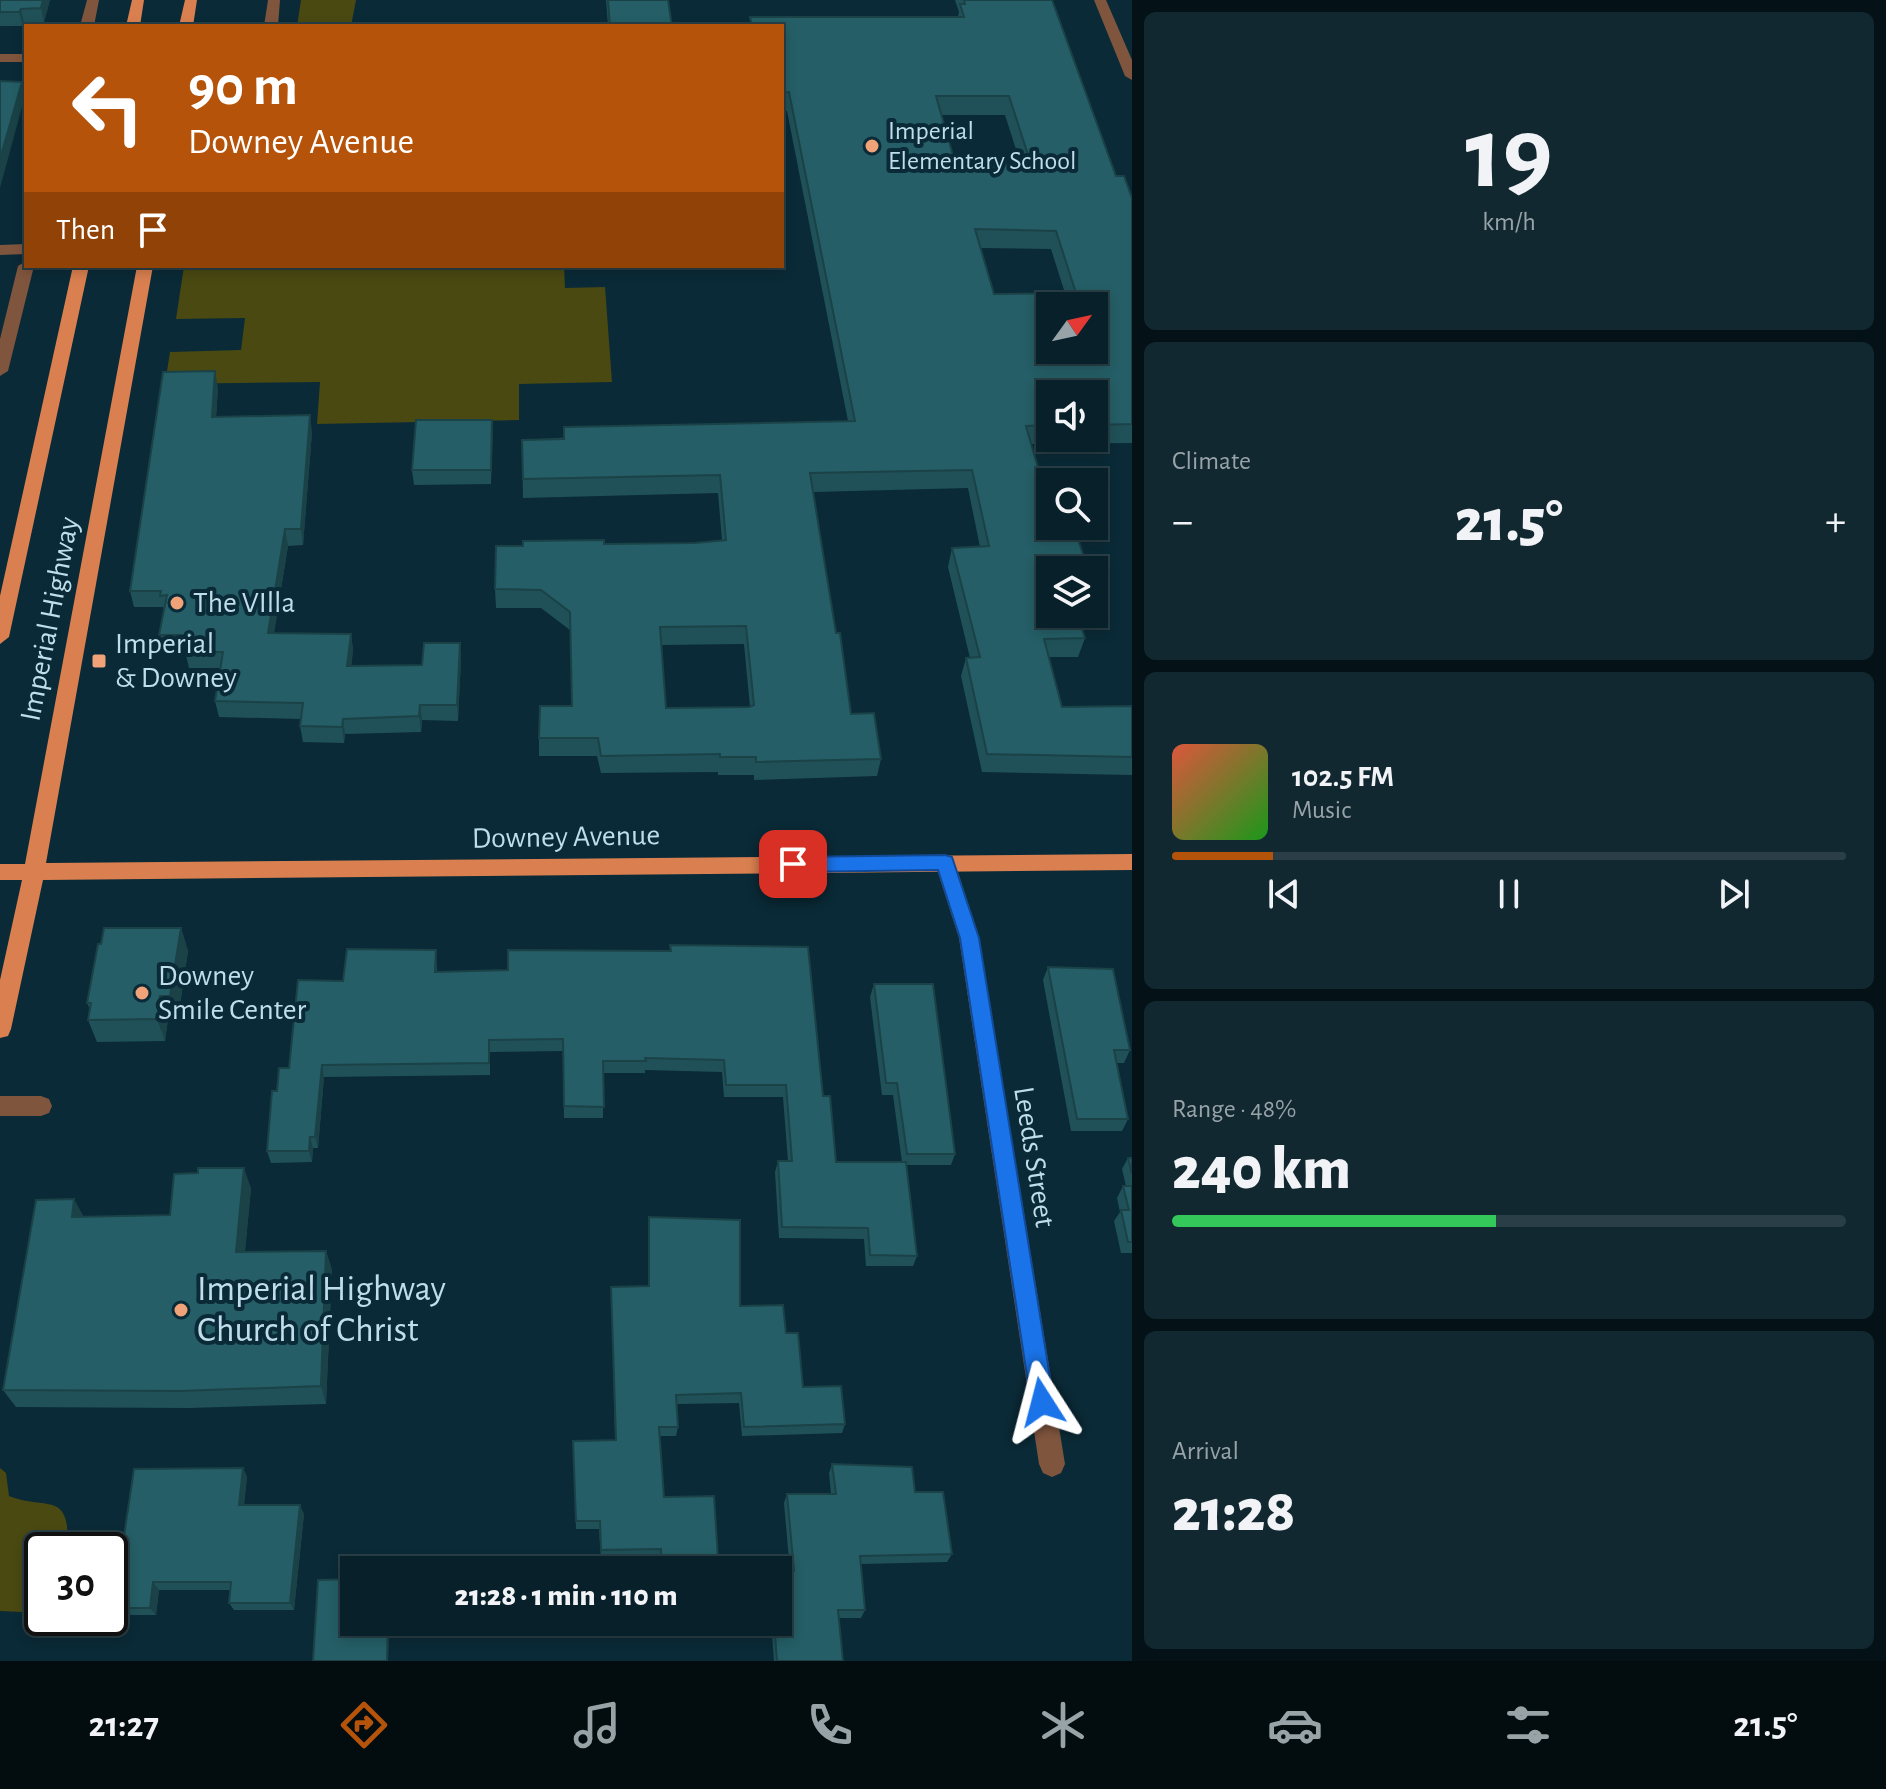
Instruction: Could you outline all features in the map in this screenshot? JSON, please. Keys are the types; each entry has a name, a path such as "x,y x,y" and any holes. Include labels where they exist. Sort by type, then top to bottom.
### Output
{"main road":[{"path":"133,24 138,0"},
{"path":"186,24 191,0"},
{"name":"Imperial Highway","path":"0,637 81,268"},
{"name":"Imperial Highway","path":"0,1029 34,872 145,268"},
{"name":"Downey Avenue","path":"0,872 1132,862"}],"street":[{"path":"87,24 93,0"},
{"path":"271,24 274,0"},
{"path":"1100,0 1132,76"},
{"path":"0,58 24,58"},
{"path":"0,250 24,249"},
{"path":"0,371 26,268"},
{"name":"Leeds Street","path":"945,863 969,938 1052,1464"},
{"path":"0,1106 41,1106"}],"shaded area":[{"path":"301,0 356,0 351,24 297,24"},
{"path":"184,268 564,268 565,288 605,287 612,382 519,384 519,420 317,424 320,382 165,384 170,352 241,350 245,318 176,319"},
{"path":"0,1468 6,1473 9,1496 53,1505 65,1518 67,1532 24,1532 24,1611 0,1611"}],"building":[{"path":"0,0 43,0 41,8 0,12"},
{"path":"608,0 668,0 672,24 610,24"},
{"path":"964,0 1052,0 1116,176 1124,176 1132,198 1132,424 1108,425 1108,380 1036,380 1036,426 1026,426 1038,468 1036,540 1078,540 1084,556 1036,556 1036,628 1082,628 1085,638 1044,639 1062,707 1132,706 1132,757 987,754 966,658 980,657 952,548 989,546 972,470 810,473 836,633 840,633 851,714 874,713 881,759 756,762 756,757 720,757 720,754 601,756 598,738 539,738 540,706 572,706 570,612 541,590 495,589 496,546 523,546 523,541 604,540 604,544 726,540 720,475 523,479 522,440 564,439 564,427 855,421 789,92 784,93 784,24 752,24 750,17 964,17 960,4 965,4","holes":["936,96 1009,96 1031,164 956,166","746,626 754,705 666,708 660,627"]},
{"path":"0,81 22,82 0,159"},
{"path":"215,371 212,417 310,415 301,529 285,529 268,633 351,634 347,666 422,665 424,643 460,643 457,705 420,705 419,716 343,719 342,727 300,726 303,703 215,701 223,652 185,652 188,635 159,635 167,595 160,596 161,591 130,591 163,372"},
{"path":"416,420 492,420 491,470 412,470"},
{"name":"Downey Smile Center","path":"104,928 181,928 170,996 160,996 157,1019 88,1020 91,1003 87,1003"},
{"path":"670,945 808,947 823,1096 830,1096 836,1162 906,1162 917,1256 870,1255 868,1228 782,1227 778,1161 792,1161 786,1085 726,1085 724,1060 645,1058 646,1061 603,1061 604,1107 564,1106 563,1039 489,1040 489,1063 322,1065 315,1137 310,1137 309,1151 267,1151 272,1091 277,1091 279,1068 289,1068 298,980 343,981 347,949 436,950 435,972 508,970 508,950 671,951"},
{"path":"1048,967 1113,969 1130,1050 1114,1050 1128,1119 1077,1119"},
{"path":"874,984 933,984 955,1154 907,1154 897,1083 886,1083"},
{"name":"Imperial Highway Church of Christ","path":"198,1168 244,1168 236,1252 326,1251 321,1386 180,1391 3,1390 36,1200 74,1199 72,1217 170,1215 174,1174 198,1173"},
{"path":"1123,1186 1132,1186 1132,1242 1128,1242 1121,1210 1129,1210"},
{"path":"649,1217 740,1220 740,1306 783,1305 786,1333 798,1333 803,1387 841,1386 845,1424 744,1427 741,1393 676,1395 678,1427 659,1427 664,1497 714,1496 718,1556 661,1556 661,1549 601,1550 600,1521 576,1521 573,1441 616,1440 611,1287 649,1286"},
{"path":"832,1464 912,1467 915,1492 943,1492 952,1554 860,1556 865,1610 838,1610 843,1661 777,1661 775,1636 792,1636 794,1571 787,1494 836,1494"},
{"path":"243,1468 239,1505 300,1505 290,1603 229,1603 231,1582 153,1582 150,1608 128,1608 128,1532 125,1532 134,1469"},
{"path":"340,1579 340,1636 388,1636 387,1661 313,1661 318,1580"}],"place":[{"name":"Imperial Elementary School","path":"872,146"},
{"name":"The VIlla","path":"177,603"},
{"name":"Imperial & Downey","path":"99,661"},
{"name":"Downey Smile Center","path":"142,993"},
{"name":"Imperial Highway Church of Christ","path":"181,1310"}],"route":[{"path":"793,864 945,863 969,938 1042,1402"}]}
